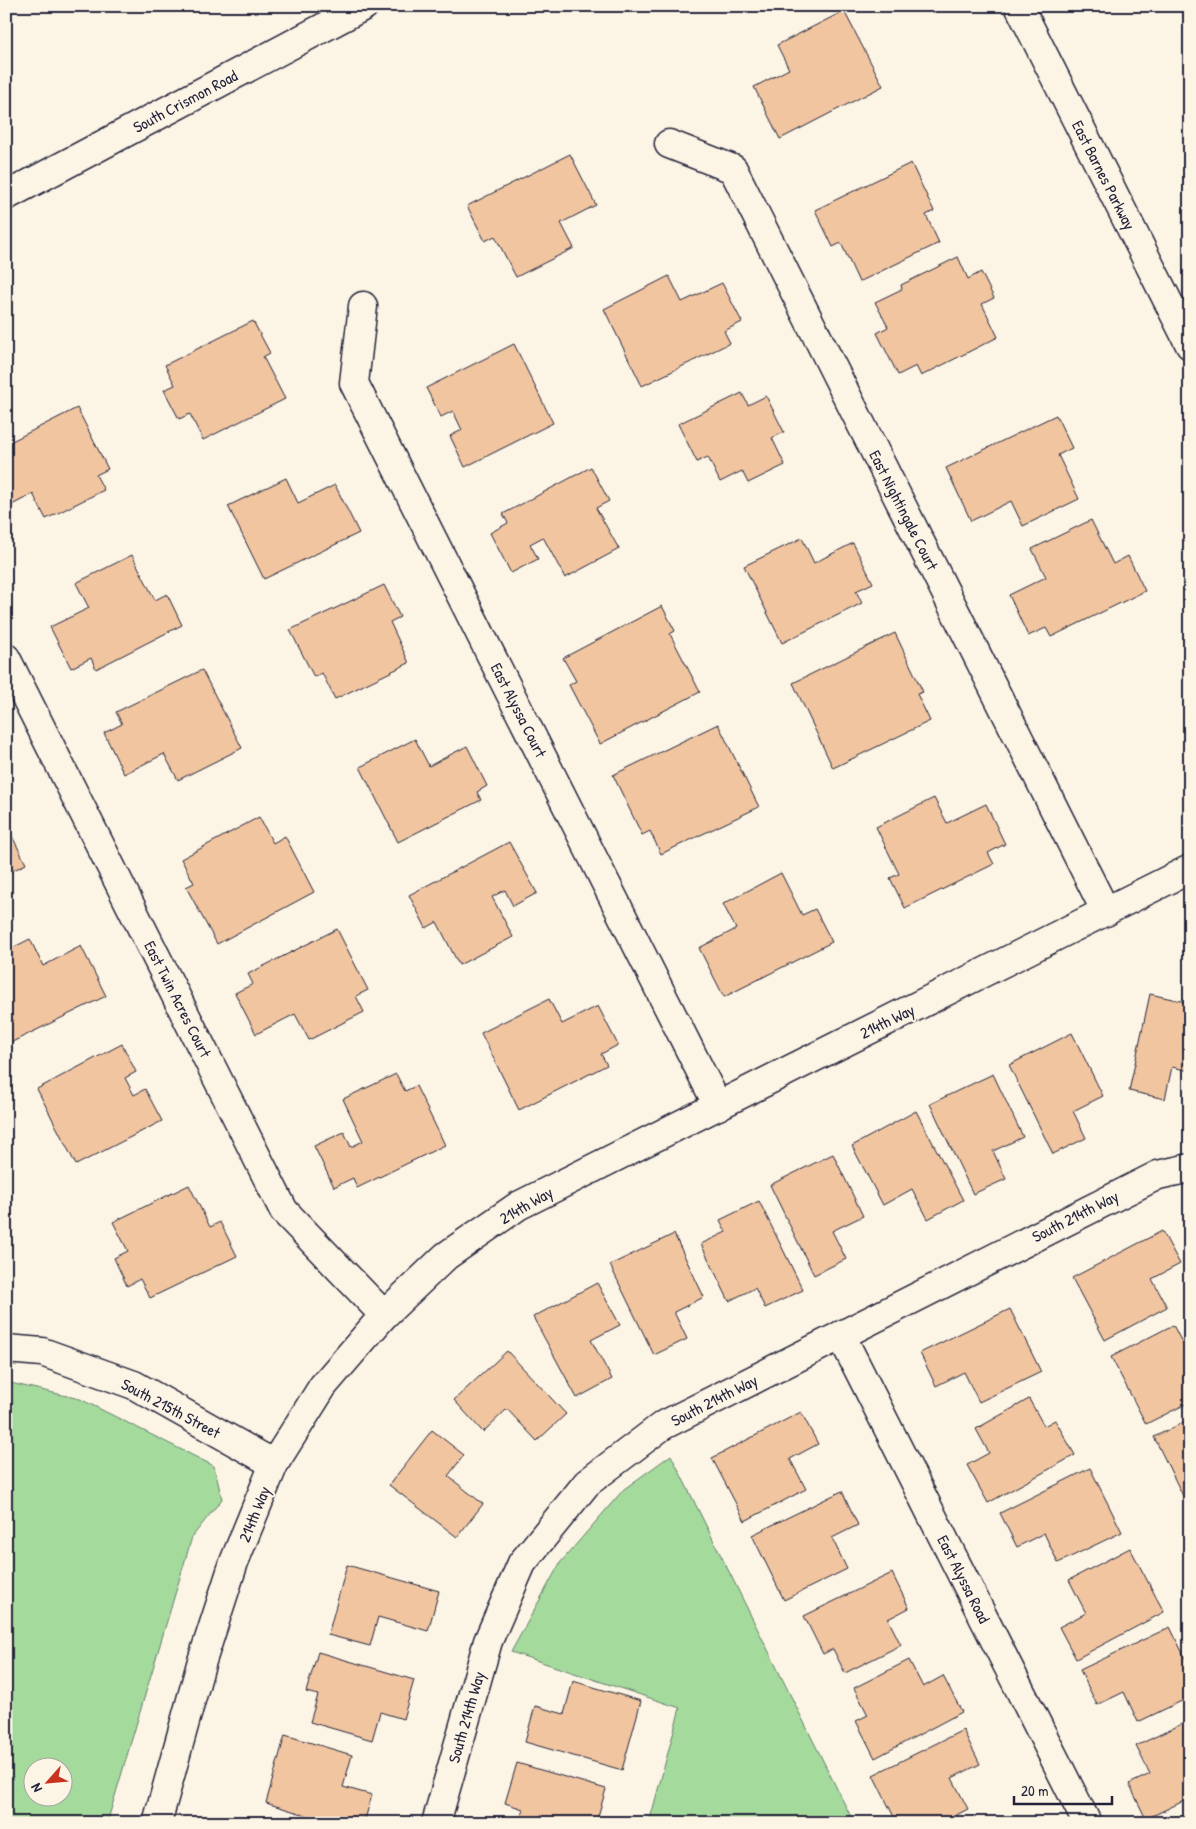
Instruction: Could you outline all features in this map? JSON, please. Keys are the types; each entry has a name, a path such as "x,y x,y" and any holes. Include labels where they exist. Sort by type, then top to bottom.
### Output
{"street":[{"name":"South Crismon Road","path":"6,196 364,6"},
{"name":"East Barnes Parkway","path":"1019,6 1190,344"},
{"name":"East Nightingale Court","path":"669,144 733,169 1106,912"},
{"name":"East Alyssa Court","path":"363,306 354,383 718,1106"},
{"name":"East Twin Acres Court","path":"6,658 284,1211 384,1316"},
{"name":"214th Way","path":"157,1823 201,1664 234,1562 274,1464 323,1386 384,1316 446,1256 518,1206 1190,869"},
{"name":"South 214th Way","path":"436,1823 488,1641 522,1563 587,1484 662,1426 1158,1175 1190,1168"},
{"name":"East Alyssa Road","path":"840,1335 1087,1823"},
{"name":"South 215th Street","path":"6,1349 42,1352 134,1385 274,1464"}],"green space":[{"path":"6,1382 80,1399 214,1466 222,1499 192,1537 107,1823 6,1823"},
{"path":"671,1455 854,1823 649,1823 680,1708 511,1652 560,1563 624,1489"}],"building":[{"path":"844,11 883,86 780,139 754,87 789,69 777,45"},
{"path":"570,154 596,205 561,223 574,248 516,277 495,236 485,241 467,206"},
{"path":"911,163 934,211 926,215 939,243 859,282 841,243 833,247 815,210"},
{"path":"958,257 968,279 981,272 994,298 982,304 998,337 921,376 916,366 898,375 877,333 888,327 875,302 902,289 901,285"},
{"path":"669,276 682,302 722,283 742,322 724,331 730,343 642,386 604,309"},
{"path":"253,321 270,353 263,357 285,399 203,440 190,414 179,419 164,390 175,385 165,365"},
{"path":"514,344 553,423 465,467 450,436 462,430 453,411 441,417 426,388"},
{"path":"742,393 748,405 766,396 784,432 772,438 785,465 748,483 742,471 720,482 708,457 697,462 678,424"},
{"path":"77,408 108,469 96,475 104,490 46,519 33,494 6,508 6,444"},
{"path":"1056,415 1072,448 1058,455 1079,499 1023,526 1011,501 971,521 946,468"},
{"path":"591,467 609,501 596,508 619,549 565,578 543,537 530,544 538,559 511,573 490,533 508,523 503,514"},
{"path":"286,478 298,503 335,485 359,533 264,579 228,506"},
{"path":"1091,520 1113,564 1128,556 1145,591 1051,637 1046,628 1028,636 1009,595 1046,577 1032,549"},
{"path":"802,538 814,563 853,543 873,583 856,591 862,603 782,643 744,566"},
{"path":"132,555 155,600 167,594 182,625 96,669 91,658 71,668 50,627 89,608 76,583"},
{"path":"384,585 400,617 390,622 409,663 335,699 322,673 314,677 290,630"},
{"path":"662,606 675,631 670,634 700,692 600,744 569,685 576,681 563,658"},
{"path":"895,633 923,692 917,694 930,721 833,768 793,683"},
{"path":"202,670 242,748 178,780 164,754 124,774 104,733 122,724 116,712"},
{"path":"718,724 759,807 661,854 650,831 642,835 613,775"},
{"path":"415,739 429,766 467,746 487,786 477,792 481,800 398,842 360,767"},
{"path":"934,798 947,823 986,804 1005,844 988,853 994,864 905,908 890,878 899,874 876,827"},
{"path":"6,803 12,814 6,816"},
{"path":"259,817 273,843 285,836 314,892 217,944 186,887 194,883 181,859"},
{"path":"10,832 26,864 6,874 6,834"},
{"path":"509,842 537,893 513,906 505,890 492,897 513,937 459,965 437,922 426,928 409,895"},
{"path":"781,873 802,915 815,909 832,942 724,997 699,948 736,929 723,904"},
{"path":"337,929 368,990 356,996 364,1012 309,1040 295,1014 256,1034 235,993 253,984 248,974"},
{"path":"30,939 43,966 81,946 106,996 6,1045 6,951"},
{"path":"1150,994 1190,1003 1190,1071 1172,1067 1165,1099 1129,1091"},
{"path":"549,999 562,1024 598,1006 618,1045 601,1054 607,1065 519,1110 481,1033"},
{"path":"1072,1033 1103,1096 1073,1111 1086,1138 1053,1154 1009,1065"},
{"path":"122,1044 136,1072 125,1078 134,1095 145,1089 162,1121 76,1165 37,1089"},
{"path":"396,1074 405,1091 416,1086 445,1145 357,1188 353,1178 334,1187 314,1146 344,1132 351,1147 363,1141 343,1099"},
{"path":"993,1074 1023,1137 993,1151 1006,1179 973,1194 930,1104"},
{"path":"916,1111 963,1200 928,1219 912,1189 883,1205 852,1146"},
{"path":"833,1154 863,1216 832,1231 846,1259 814,1275 770,1185"},
{"path":"189,1185 210,1227 220,1222 237,1256 150,1298 140,1279 127,1286 114,1258 128,1251 113,1222"},
{"path":"759,1201 803,1290 765,1308 755,1288 729,1301 701,1244 726,1232 720,1220"},
{"path":"1162,1231 1180,1264 1152,1279 1167,1307 1105,1340 1072,1278"},
{"path":"674,1234 704,1297 674,1312 687,1339 654,1355 610,1265"},
{"path":"597,1283 620,1325 591,1340 612,1379 577,1398 533,1317"},
{"path":"1010,1309 1041,1372 979,1402 964,1372 936,1386 920,1353"},
{"path":"1173,1325 1190,1358 1190,1402 1146,1424 1111,1357"},
{"path":"507,1351 566,1414 537,1441 507,1409 483,1432 454,1400"},
{"path":"1029,1399 1044,1426 1055,1420 1075,1455 988,1503 967,1465 989,1453 976,1429"},
{"path":"801,1412 818,1444 790,1459 806,1489 745,1521 712,1458"},
{"path":"1190,1419 1190,1498 1185,1500 1154,1437"},
{"path":"432,1430 464,1455 448,1476 483,1504 457,1537 389,1485"},
{"path":"1090,1468 1122,1532 1058,1563 1044,1533 1017,1547 1000,1513"},
{"path":"842,1491 858,1525 832,1538 847,1569 784,1600 752,1535"},
{"path":"1130,1548 1164,1612 1076,1659 1059,1627 1086,1613 1069,1580"},
{"path":"347,1565 439,1591 428,1631 378,1617 370,1646 328,1635"},
{"path":"892,1573 909,1608 888,1619 901,1645 845,1673 833,1649 823,1654 804,1616"},
{"path":"1170,1627 1190,1668 1190,1697 1138,1722 1124,1692 1097,1705 1080,1670"},
{"path":"318,1652 414,1680 403,1719 380,1712 372,1740 310,1722 318,1695 306,1692"},
{"path":"909,1660 923,1687 943,1676 962,1712 875,1758 856,1721 868,1715 854,1688"},
{"path":"573,1681 641,1701 622,1770 525,1742 535,1706 564,1714"},
{"path":"1190,1720 1190,1798 1146,1819 1129,1784 1150,1774 1136,1746"},
{"path":"963,1730 980,1764 952,1778 968,1809 941,1823 897,1823 873,1775"},
{"path":"285,1735 352,1755 343,1787 372,1795 364,1823 332,1823 266,1803"},
{"path":"517,1763 606,1789 596,1823 519,1823 523,1809 505,1803"},
{"path":"261,1816 286,1823 259,1823"}]}
